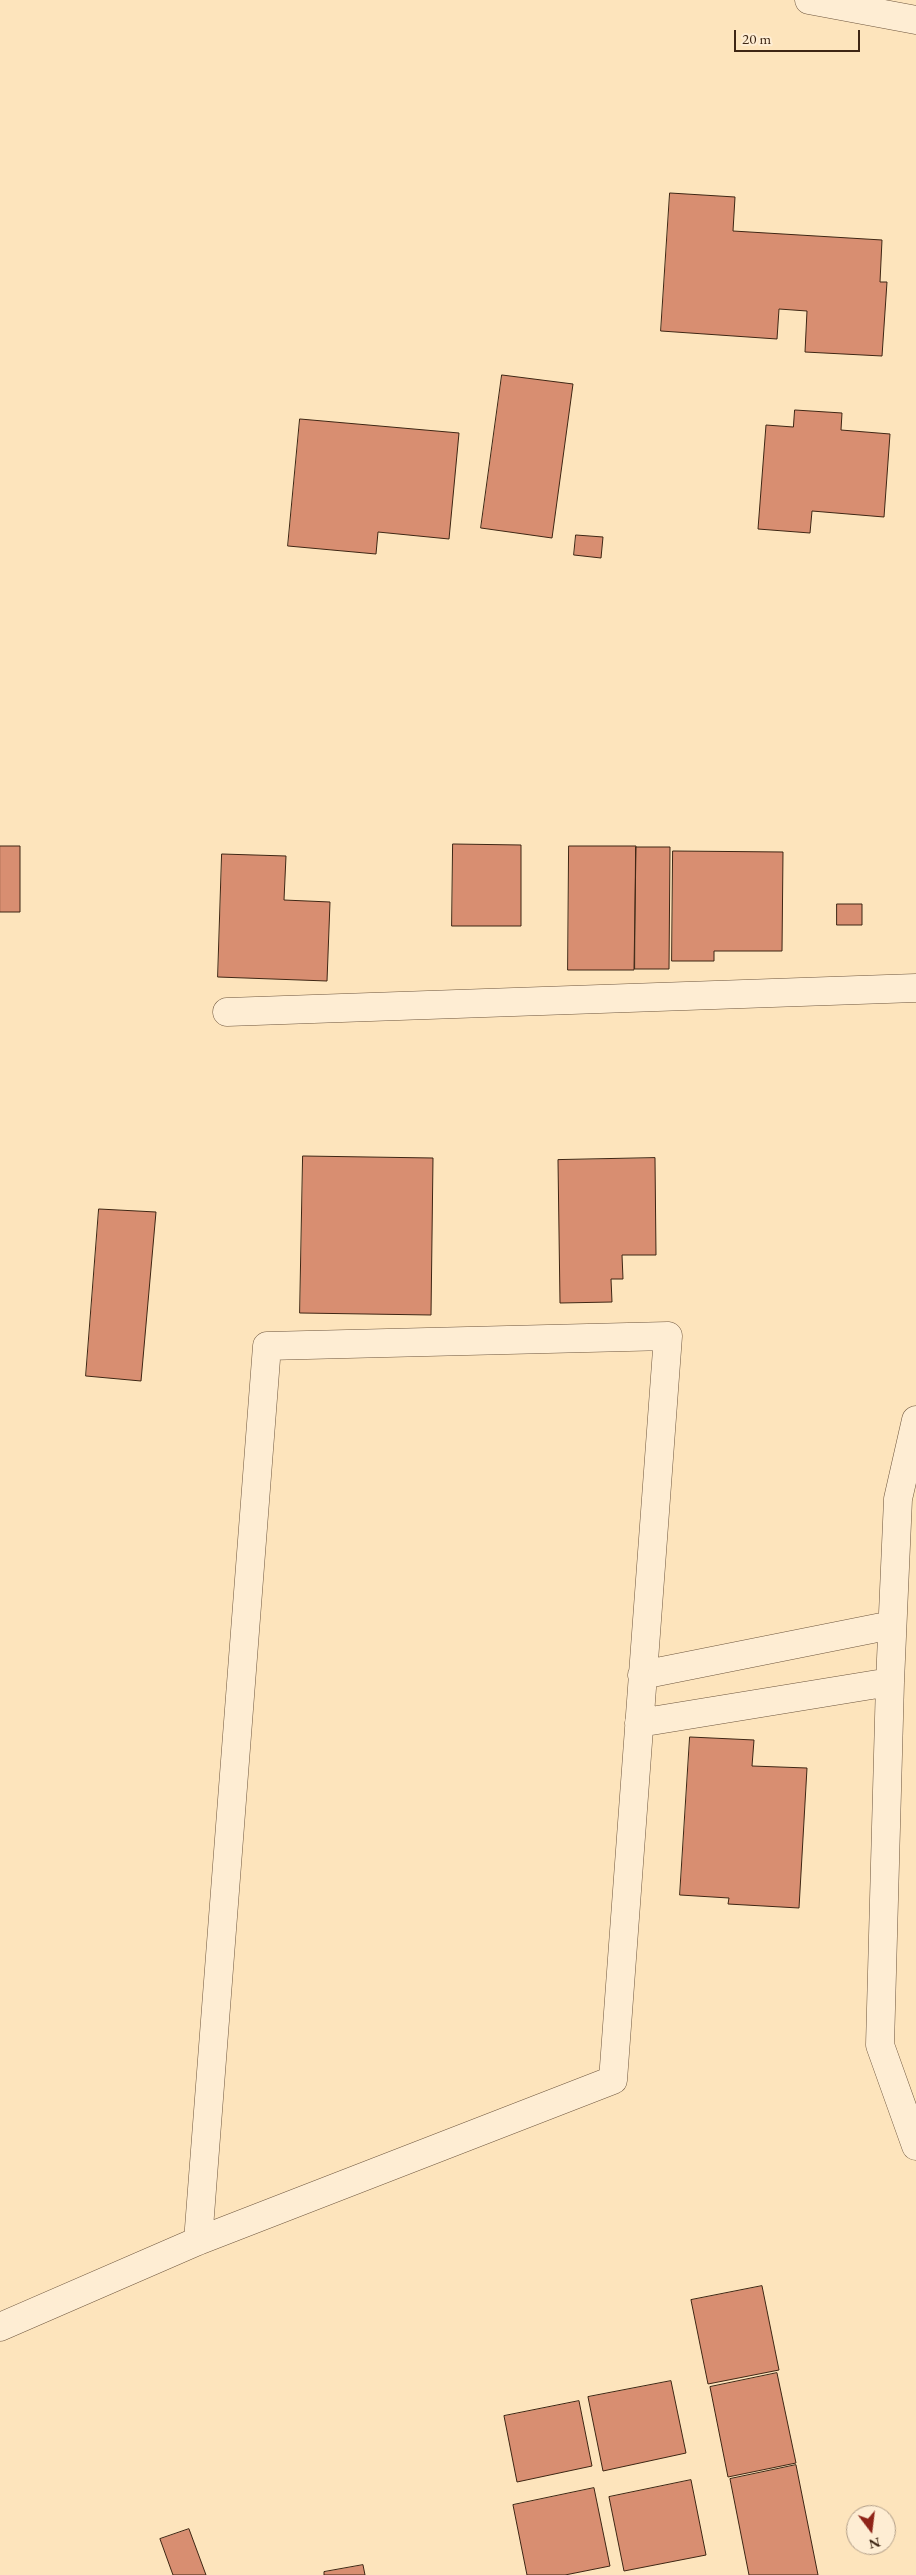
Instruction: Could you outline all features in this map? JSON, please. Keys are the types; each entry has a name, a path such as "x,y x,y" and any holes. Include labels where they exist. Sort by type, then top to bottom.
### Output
{"street":[{"path":"809,0 916,20"},
{"path":"227,1012 916,988"},
{"path":"0,2327 198,2242 613,2080 668,1336 267,1346 198,2242"},
{"path":"916,1420 898,1499 890,1682 880,2045 916,2146"},
{"path":"642,1675 892,1625"},
{"path":"639,1723 890,1682"}],"building":[{"path":"670,193 735,197 733,231 882,240 880,282 887,282 882,356 805,352 807,311 779,309 777,339 661,331"},
{"path":"502,375 573,384 552,538 481,528"},
{"path":"795,410 842,413 841,430 890,434 884,517 812,511 810,533 758,529 766,425 793,427"},
{"path":"300,419 459,433 449,539 378,532 376,554 288,546"},
{"path":"576,535 603,537 601,558 574,555"},
{"path":"453,844 521,845 521,926 452,926"},
{"path":"0,846 20,846 20,912 0,912"},
{"path":"569,846 636,846 634,970 568,970"},
{"path":"636,847 670,847 669,969 635,969"},
{"path":"673,851 783,852 782,951 714,951 714,961 672,961"},
{"path":"222,854 286,856 284,900 330,902 327,981 218,977"},
{"path":"837,904 862,904 862,925 837,925"},
{"path":"303,1156 433,1158 431,1315 300,1313"},
{"path":"655,1158 656,1255 622,1255 623,1279 611,1279 612,1302 560,1303 558,1160"},
{"path":"99,1209 156,1212 141,1381 86,1376"},
{"path":"690,1737 754,1740 752,1766 807,1768 799,1908 728,1904 729,1898 680,1895"},
{"path":"762,2286 779,2370 708,2384 691,2300"},
{"path":"777,2373 796,2463 728,2477 710,2387"},
{"path":"671,2381 686,2453 603,2471 588,2397"},
{"path":"579,2401 592,2466 517,2482 504,2416"},
{"path":"796,2465 818,2575 749,2575 730,2479"},
{"path":"691,2480 706,2555 624,2571 609,2497"},
{"path":"594,2488 610,2566 565,2575 527,2575 513,2505"},
{"path":"189,2529 206,2575 173,2575 160,2539"},
{"path":"363,2565 365,2575 324,2575 324,2572"}]}
